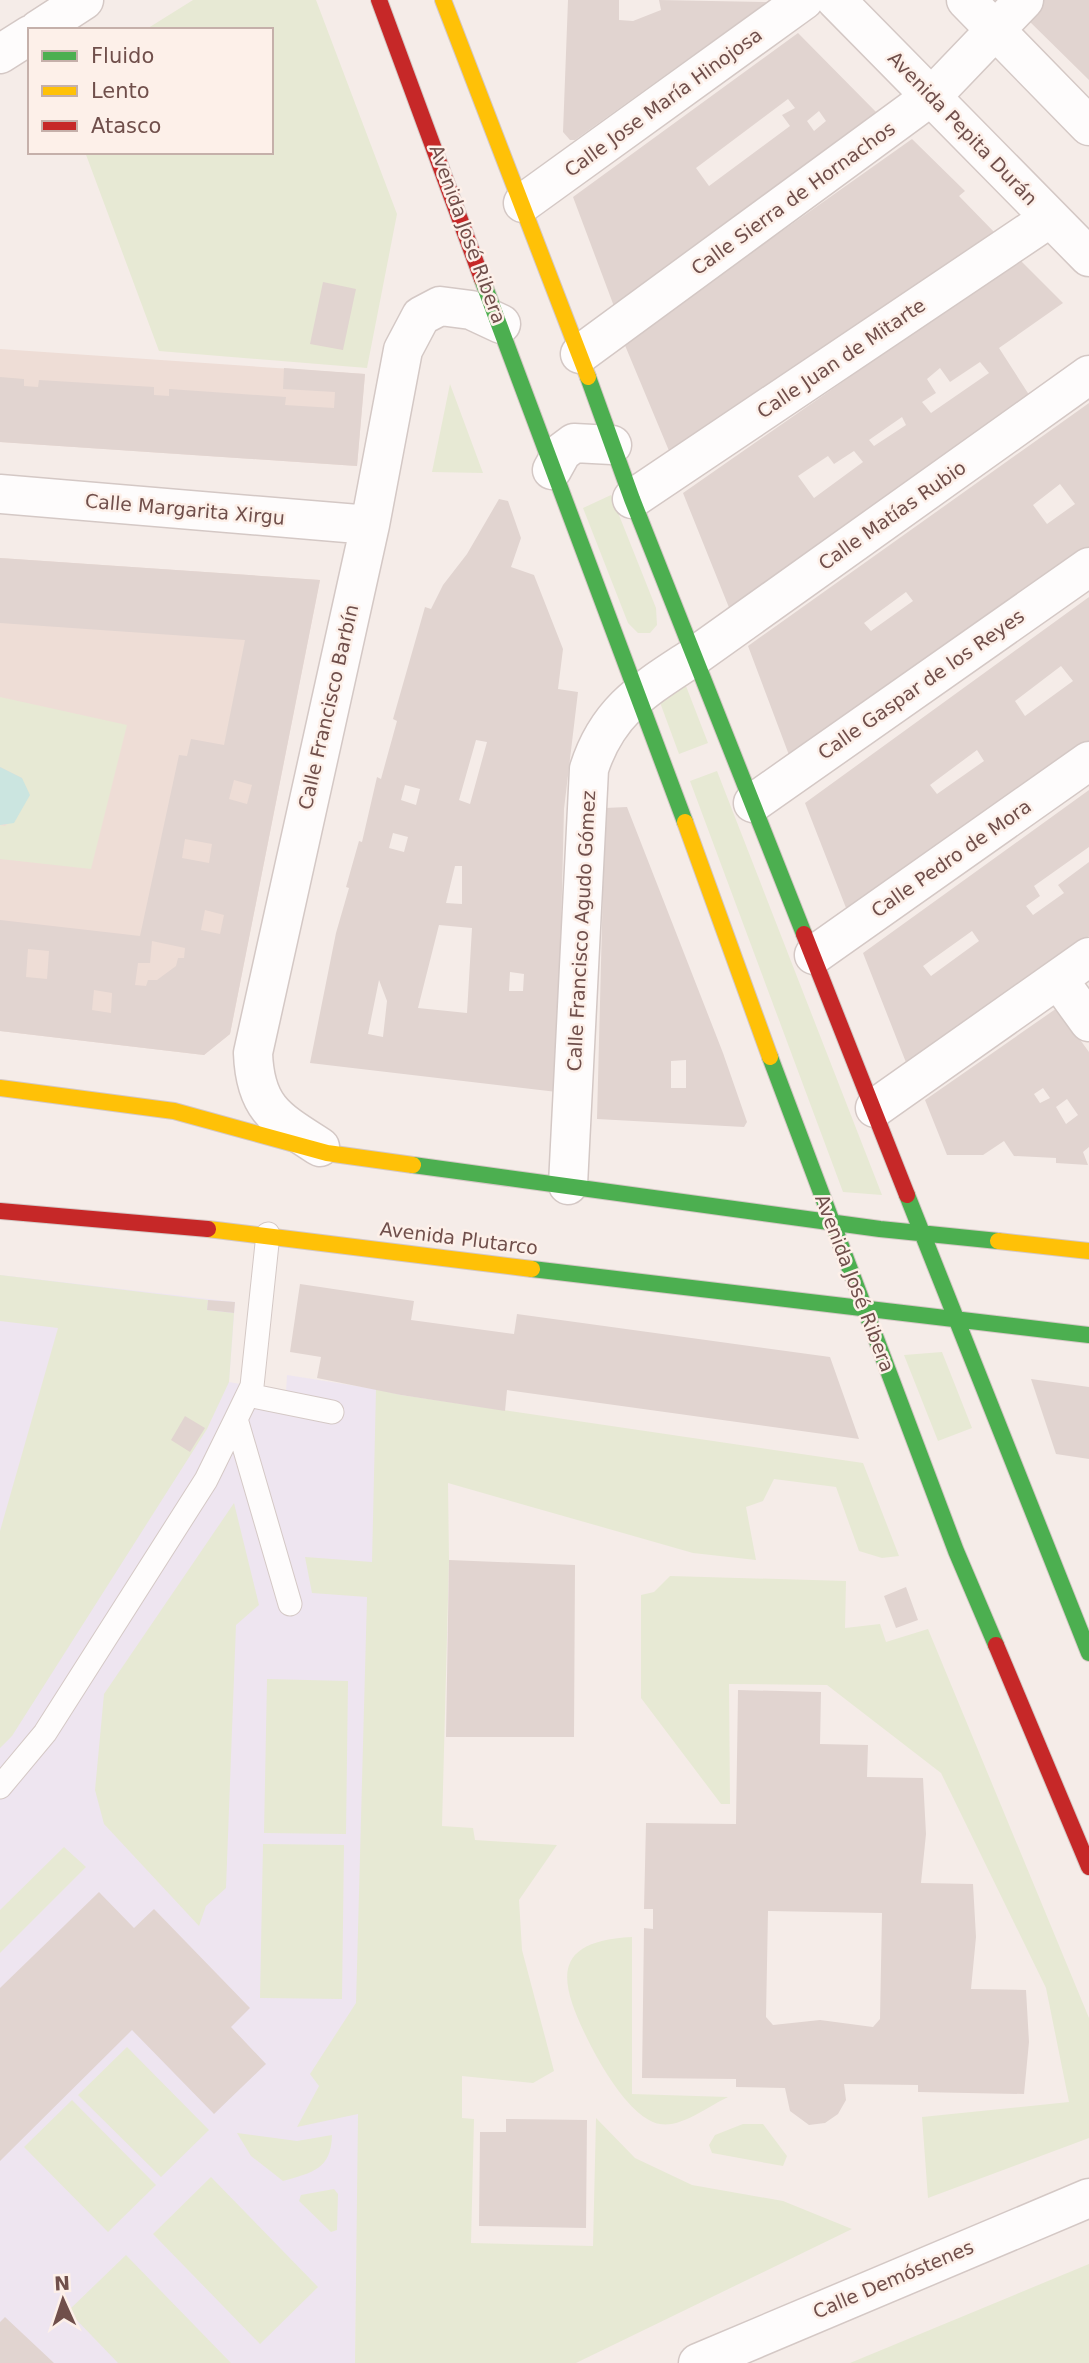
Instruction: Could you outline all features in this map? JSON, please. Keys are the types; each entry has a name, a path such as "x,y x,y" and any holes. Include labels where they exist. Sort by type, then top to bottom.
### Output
{"street":[{"path":"41,28 84,0"},
{"name":"Avenida José Ribera","path":"379,0 501,324 552,470 637,693 830,1222 956,1551 1089,1867"},
{"path":"443,0 523,203 632,499 1089,1653"},
{"name":"Calle Jose María Hinojosa","path":"523,203 804,0"},
{"name":"Avenida Pepita Durán","path":"836,0 933,95 1089,257"},
{"path":"966,0 1089,126"},
{"name":"Calle Sierra de Hornachos","path":"580,354 933,95 1024,0"},
{"path":"0,54 28,36"},
{"name":"Calle Juan de Mitarte","path":"632,499 1050,218"},
{"name":"Calle Francisco Barbín","path":"327,1153 276,1119 254,1084 253,1053 370,525 403,350 421,316 440,306 471,310 501,324"},
{"name":"Calle Matías Rubio","path":"695,656 1089,375"},
{"path":"552,470 562,452 574,443 612,445"},
{"name":"Calle Margarita Xirgu","path":"0,494 370,525"},
{"name":"Calle Gaspar de los Reyes","path":"753,803 1089,566"},
{"path":"637,693 695,656"},
{"name":"Calle Francisco Agudo Gómez","path":"568,1185 589,769 598,741 637,693"},
{"name":"Calle Pedro de Mora","path":"814,955 1089,761"},
{"path":"875,1108 1089,957"},
{"path":"1058,979 1089,1022"},
{"path":"0,1088 174,1111 327,1153 880,1229 1089,1251"},
{"name":"Avenida Plutarco","path":"0,1211 268,1234 564,1273 1089,1335"},
{"name":"Calle Demóstenes","path":"698,2363 1089,2198"}],"lane":[{"path":"0,1787 45,1733 206,1480 236,1419 250,1390 268,1234"},
{"path":"250,1390 332,1412"},
{"path":"236,1419 290,1604"}],"shaded area":[{"path":"0,349 365,374 357,466 0,442"},
{"path":"0,558 320,580 230,1034 204,1055 0,1031"},
{"path":"0,1275 235,1302 229,1382 286,1392 287,1375 401,1393 360,2025 355,2363 0,2363"}],"green space":[{"path":"193,0 316,0 397,214 367,368 159,351 86,154 273,154 273,28 148,28"},
{"path":"450,384 483,473 432,472"},
{"path":"611,495 656,608 657,625 650,633 638,633 628,623 583,508"},
{"path":"686,686 708,743 679,754 658,697"},
{"path":"0,697 127,725 91,869 0,859 0,825 5,826 16,816 23,794 22,778 0,767"},
{"path":"717,771 882,1195 843,1192 690,781"},
{"path":"0,1275 208,1300 207,1310 234,1313 229,1382 207,1429 12,1736 0,1748 0,1531 58,1328 0,1321"},
{"path":"942,1352 972,1428 938,1441 904,1355"},
{"path":"376,1389 401,1395 863,1463 899,1556 882,1558 859,1551 836,1487 774,1479 763,1501 746,1507 756,1560 693,1553 448,1483 449,1560 442,1826 473,1828 475,1840 557,1845 519,1900 522,1950 554,2071 533,2083 462,2076 462,2118 474,2119 471,2243 593,2246 596,2118 635,2158 692,2185 783,2201 852,2229 576,2363 355,2363 358,2114 297,2127 319,2086 310,2074 356,2003 367,1597 312,1593 305,1557 372,1562"},
{"path":"234,1503 259,1605 236,1625 226,1888 206,1906 199,1926 104,1824 95,1790 104,1694"},
{"path":"670,1576 846,1581 845,1628 880,1624 886,1642 928,1629 1089,2018 1089,2138 928,2198 922,2117 1069,2102 1046,1988 941,1773 827,1685 729,1684 730,1804 721,1804 641,1698 641,1595 654,1592"},
{"path":"267,1679 348,1681 346,1834 264,1833"},
{"path":"263,1844 344,1845 342,1999 260,1998"},
{"path":"64,1847 86,1867 0,1953 0,1910"},
{"path":"632,1937 632,2094 728,2097 677,2123 660,2124 649,2120 627,2101 591,2047 570,1996 567,1980 569,1966 576,1955 588,1946 606,1940"},
{"path":"127,2047 209,2130 161,2177 78,2095"},
{"path":"72,2100 156,2185 108,2232 24,2147"},
{"path":"743,2124 763,2124 787,2156 783,2166 712,2153 709,2145 715,2135"},
{"path":"237,2133 297,2141 332,2135 331,2147 324,2163 318,2168 283,2181 251,2156"},
{"path":"211,2177 318,2287 260,2344 153,2234"},
{"path":"334,2189 338,2194 337,2230 331,2232 299,2201 301,2195"},
{"path":"126,2255 231,2363 118,2363 68,2311"},
{"path":"1089,2264 1089,2363 850,2363"}],"water":[{"path":"0,767 22,778 30,795 14,823 0,825"}],"building":[{"path":"568,0 619,0 619,20 633,21 661,10 659,0 767,2 575,140 570,140 563,132"},
{"path":"1044,0 1089,0 1089,80 1026,18"},
{"path":"798,33 879,115 615,309 573,197","holes":["788,99 795,108 782,115 790,126 709,186 696,168","819,111 826,121 814,131 807,121"]},
{"path":"912,139 965,191 959,196 996,234 672,458 624,343"},
{"path":"1019,259 1063,303 999,348 1033,401 732,615 683,493","holes":["980,362 989,373 931,413 922,402 936,393 927,379 940,368 950,382","902,417 906,425 874,446 869,440","854,451 863,462 814,498 798,476 828,456 834,464"]},
{"path":"323,282 356,289 343,350 310,344"},
{"path":"284,368 365,374 357,466 0,442 0,377 24,379 24,386 38,387 39,380 154,387 154,395 169,396 169,389 286,397 285,405 334,408 335,392 283,389"},
{"path":"1089,403 1089,549 792,763 748,646","holes":["1060,484 1075,504 1047,524 1033,505","906,592 913,601 871,631 864,623"]},
{"path":"499,499 508,501 521,538 511,567 534,575 563,649 558,689 578,692 564,809 557,1092 310,1063 336,933 349,888 346,887 359,841 362,842 377,777 381,779 397,721 393,719 425,607 431,609 443,585 467,554","holes":["476,740 487,742 470,804 459,800","405,785 420,789 416,805 401,800","393,833 408,837 404,852 389,848","455,866 462,866 462,904 446,903","439,925 472,928 467,1013 418,1008","510,972 524,974 523,991 509,991","379,980 387,1001 383,1037 368,1034"]},
{"path":"0,558 320,580 230,1034 204,1055 0,1031 0,920 140,936 179,755 187,756 191,739 224,745 245,640 0,623","holes":["234,780 252,785 247,804 229,799","185,839 212,844 209,863 182,858","205,910 224,915 220,934 201,930","152,941 185,948 184,958 178,958 176,966 157,980 148,980 146,986 135,985 138,963 150,963","28,949 49,951 47,979 26,977","94,990 112,993 111,1013 92,1010"]},
{"path":"1089,597 1089,745 848,913 805,803","holes":["1061,666 1073,681 1025,716 1015,701","977,750 984,761 937,794 930,785"]},
{"path":"1089,790 1089,847 1034,886 1040,896 1026,906 1033,915 1064,893 1058,885 1089,862 1089,936 907,1065 863,953","holes":["972,931 979,941 931,976 923,966"]},
{"path":"627,807 723,1053 747,1122 744,1127 597,1119 605,808","holes":["686,1060 686,1088 671,1088 671,1061"]},
{"path":"1057,1008 1089,1052 1089,1147 1083,1152 1088,1165 1056,1163 1056,1158 1014,1156 1004,1141 983,1155 947,1155 925,1100","holes":["1043,1088 1050,1098 1040,1103 1034,1094","1067,1099 1078,1115 1066,1124 1056,1107"]},
{"path":"300,1284 414,1301 411,1320 514,1334 517,1314 830,1357 859,1439 507,1390 505,1411 401,1395 317,1378 321,1357 290,1352"},
{"path":"208,1300 235,1302 234,1313 207,1310"},
{"path":"1031,1379 1089,1387 1089,1459 1056,1454"},
{"path":"185,1416 205,1428 190,1452 171,1440"},
{"path":"449,1560 575,1565 574,1737 446,1737"},
{"path":"906,1587 918,1620 896,1628 884,1596"},
{"path":"738,1690 821,1692 820,1744 868,1745 867,1777 923,1778 926,1834 921,1883 973,1884 976,1937 971,1989 1026,1990 1029,2042 1024,2094 918,2092 918,2085 844,2084 846,2100 838,2114 825,2123 809,2125 790,2111 785,2088 736,2087 736,2079 642,2078 644,1928 653,1929 653,1909 644,1909 646,1823 736,1824","holes":["768,1911 882,1913 880,2019 873,2027 820,2020 773,2025 766,2017"]},
{"path":"99,1892 134,1928 154,1909 250,2008 231,2027 266,2064 214,2114 132,2030 0,2161 0,1988"},
{"path":"506,2119 587,2120 586,2228 479,2226 480,2132 506,2132"},
{"path":"5,2317 54,2363 0,2363 0,2322"}],"traffic: fast":[{"path":"482,279 685,822"},
{"path":"588,377 632,499 804,934"},
{"path":"770,1057 956,1551 996,1645"},
{"path":"413,1165 880,1229 998,1241"},
{"path":"907,1195 1089,1653"},
{"path":"532,1269 1089,1335"}],"traffic: slow":[{"path":"443,0 588,377"},
{"path":"685,822 770,1057"},
{"path":"0,1088 174,1111 327,1153 413,1165"},
{"path":"208,1229 532,1269"},
{"path":"998,1241 1089,1251"}],"traffic: jam":[{"path":"379,0 482,279"},
{"path":"804,934 907,1195"},
{"path":"0,1211 208,1229"},
{"path":"996,1645 1089,1867"}]}
